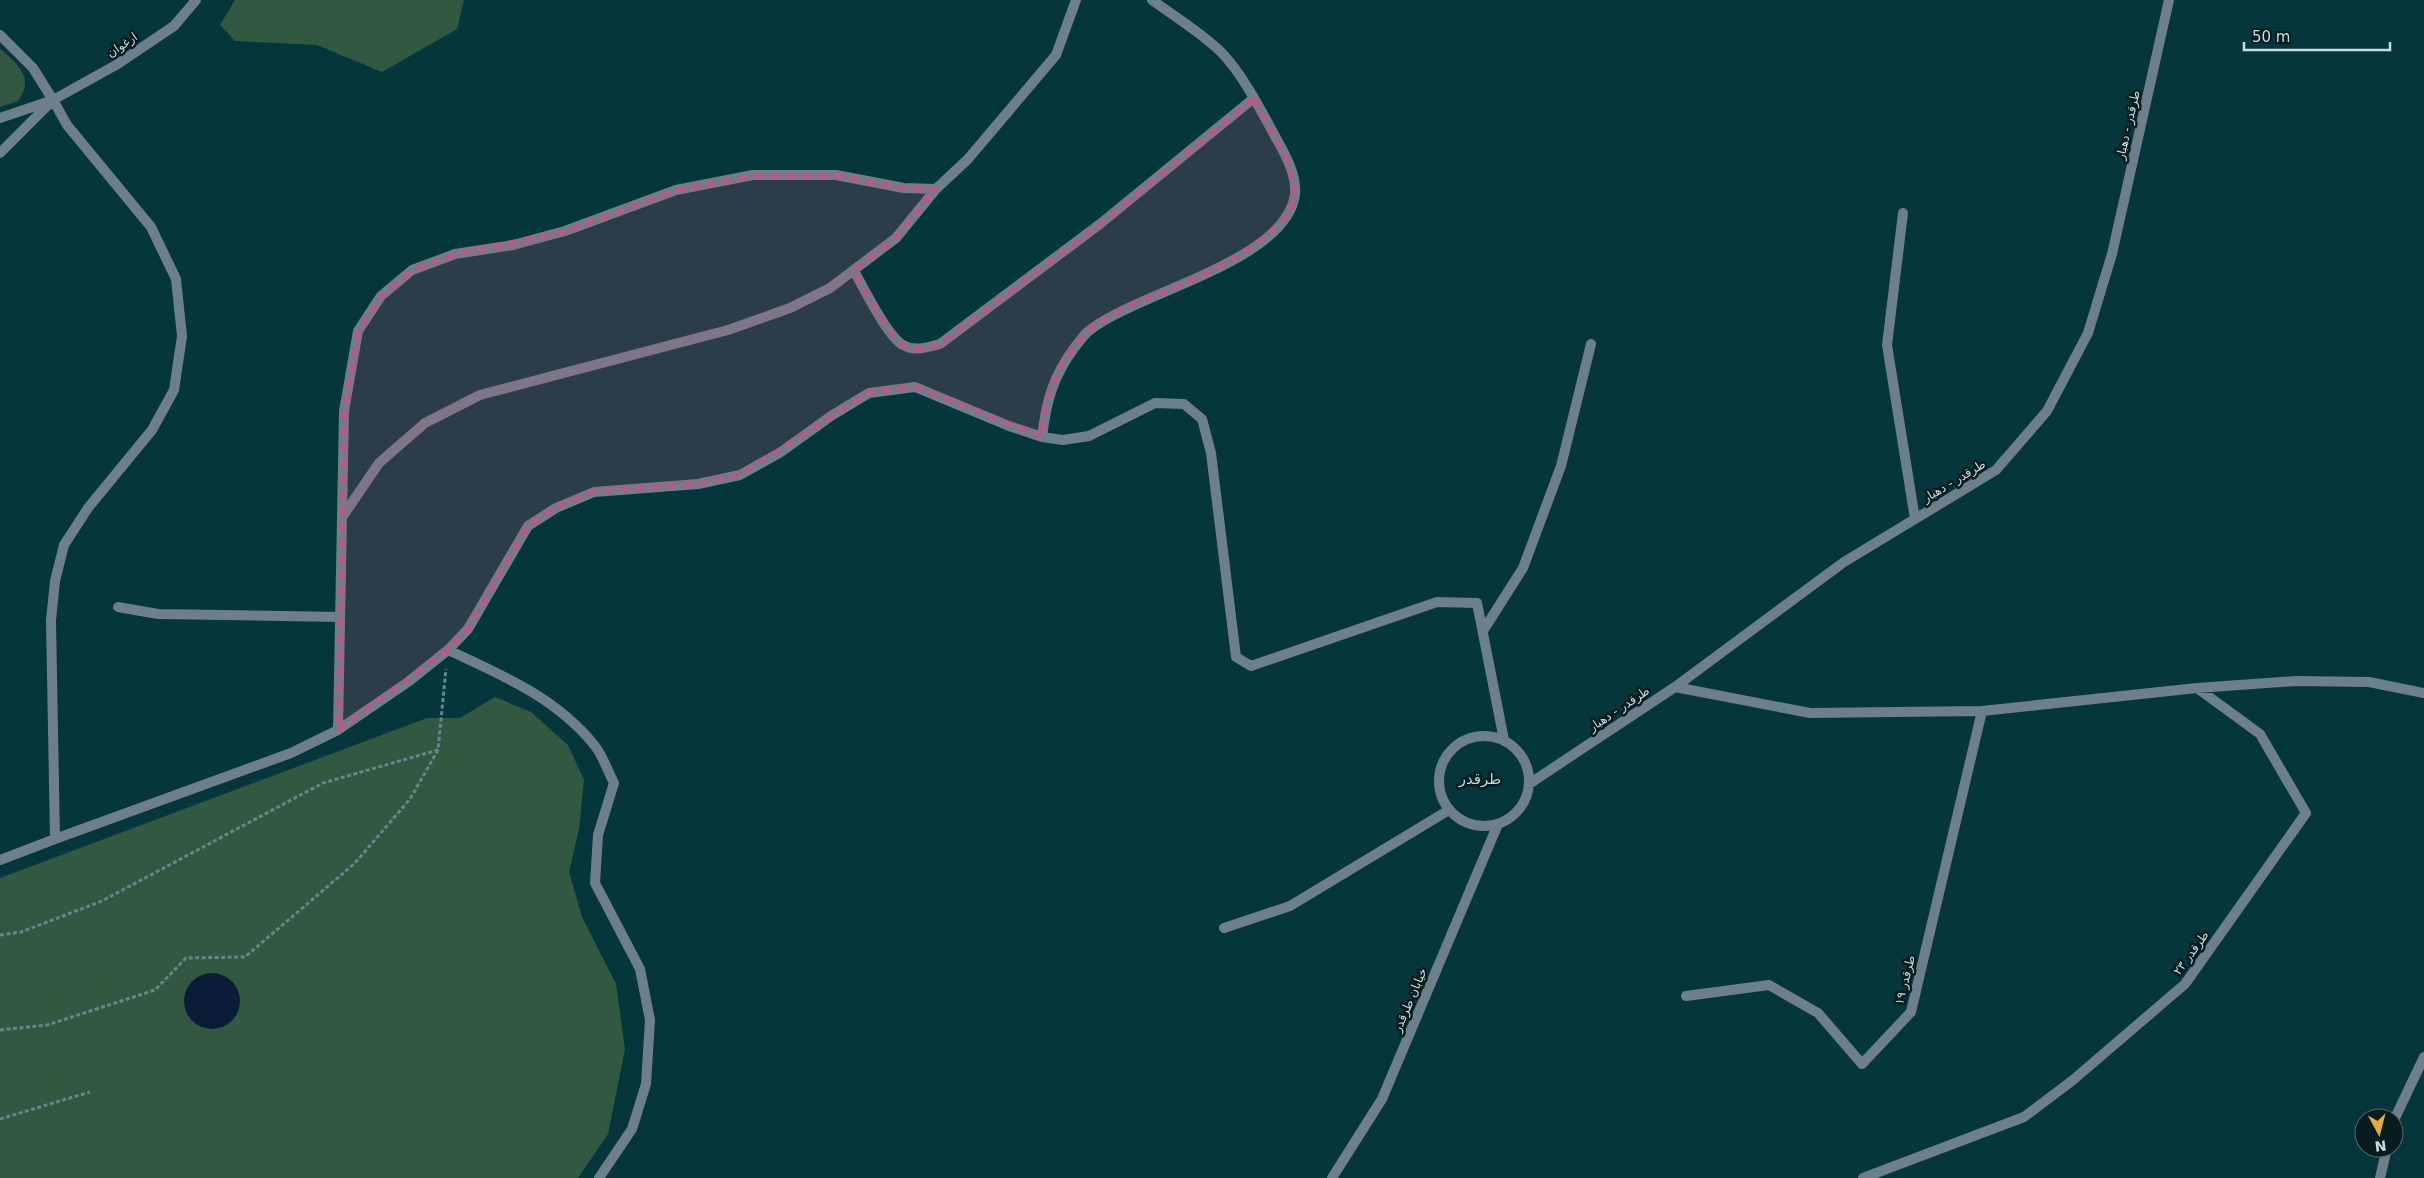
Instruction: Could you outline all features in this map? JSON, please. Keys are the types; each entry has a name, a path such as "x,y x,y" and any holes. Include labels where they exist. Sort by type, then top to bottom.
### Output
{"street":[{"name":"ارغوان","path":"53,100 116,65 174,26 196,0"},
{"path":"342,517 379,464 425,423 480,395 728,330 790,308 830,288 896,238 936,189 968,159 1056,55 1076,0"},
{"path":"1042,437 1046,403 1062,364 1088,330 1128,306 1191,282 1234,259 1268,236 1291,212 1295,192 1289,163 1254,98 1222,52 1152,0"},
{"name":"طرقدر - دهبار","path":"1530,784 1675,687 1844,562 1996,470 2047,411 2088,333 2112,254 2169,0"},
{"path":"0,35 33,68 67,125 151,227 176,279 182,336 174,390 152,430 88,508 64,545 55,581 51,620 55,839"},
{"path":"854,271 889,330 903,345 921,349 940,344 1100,224 1254,98"},
{"path":"0,118 53,100"},
{"path":"0,153 53,100"},
{"path":"338,730 344,411 358,331 380,296 412,270 455,254 513,245 565,231 676,190 753,174 836,176 904,188 936,189"},
{"path":"1903,213 1887,345 1916,520"},
{"path":"1483,631 1523,568 1561,466 1591,344"},
{"path":"0,860 291,753 338,730 408,682 448,650 468,629 528,526 556,508 594,492 698,484 740,475 781,452 831,416 869,393 914,387 1042,437 1063,440 1089,436 1155,403 1184,404 1202,419 1211,453 1236,656 1251,666 1437,602 1477,603 1504,740"},
{"path":"118,607 158,614 340,617"},
{"path":"448,650 517,682 561,712 596,747 614,784 598,835 595,883 640,969 650,1020 646,1084 632,1129 599,1178"},
{"path":"1675,687 1810,713 1982,711 2197,688 2296,681 2370,682 2424,693"},
{"name":"طرقدر ۲۳","path":"1863,1178 2024,1117 2073,1080 2185,984 2306,813 2260,734 2197,688"},
{"name":"طرقدر ۱۹","path":"1686,996 1769,985 1818,1012 1862,1064 1911,1012 1982,711"},
{"path":"1487,735 1504,740 1518,751 1527,766 1530,784 1525,801 1514,815 1498,824 1480,826 1463,821 1449,810 1440,795 1438,777 1443,760 1454,746 1469,737 1487,735"},
{"path":"1224,928 1290,906 1449,810"},
{"name":"خیابان طرقدر","path":"1332,1178 1382,1099 1498,824"},
{"path":"2400,1108 2424,1057"},
{"path":"2380,1178 2385,1158"}],"path":[{"path":"0,1030 47,1025 155,990 186,958 245,957 355,863 410,799 438,750 448,650"},
{"path":"0,935 21,932 102,901 323,783 438,750"},
{"path":"0,1119 90,1092"}],"highlighted area":[{"path":"1254,98 1289,163 1295,192 1291,211 1268,236 1234,259 1191,282 1128,306 1088,330 1062,364 1046,403 1042,437 915,387 869,393 740,475 698,484 594,492 556,508 528,526 468,629 448,650 338,730 344,411 358,331 381,296 412,270 455,254 565,231 676,190 753,175 836,175 904,188 936,189 896,238 854,271 889,330 903,345 921,349 940,344 1100,224"}],"green space":[{"path":"235,0 464,0 457,29 382,72 317,45 235,41 220,25"},
{"path":"0,49 18,66 25,79 25,86 18,101 0,107"},
{"path":"495,697 531,712 568,745 584,780 579,829 569,872 582,917 616,984 625,1049 608,1134 578,1178 0,1178 0,878 427,718 460,718"}],"water":[{"path":"212,973 223,975 232,981 238,990 240,1001 238,1012 232,1021 223,1027 212,1029 201,1027 192,1021 186,1012 184,1001 186,990 192,981 201,975"}],"district":[{"name":"طرقدر","path":"1480,779"}]}
